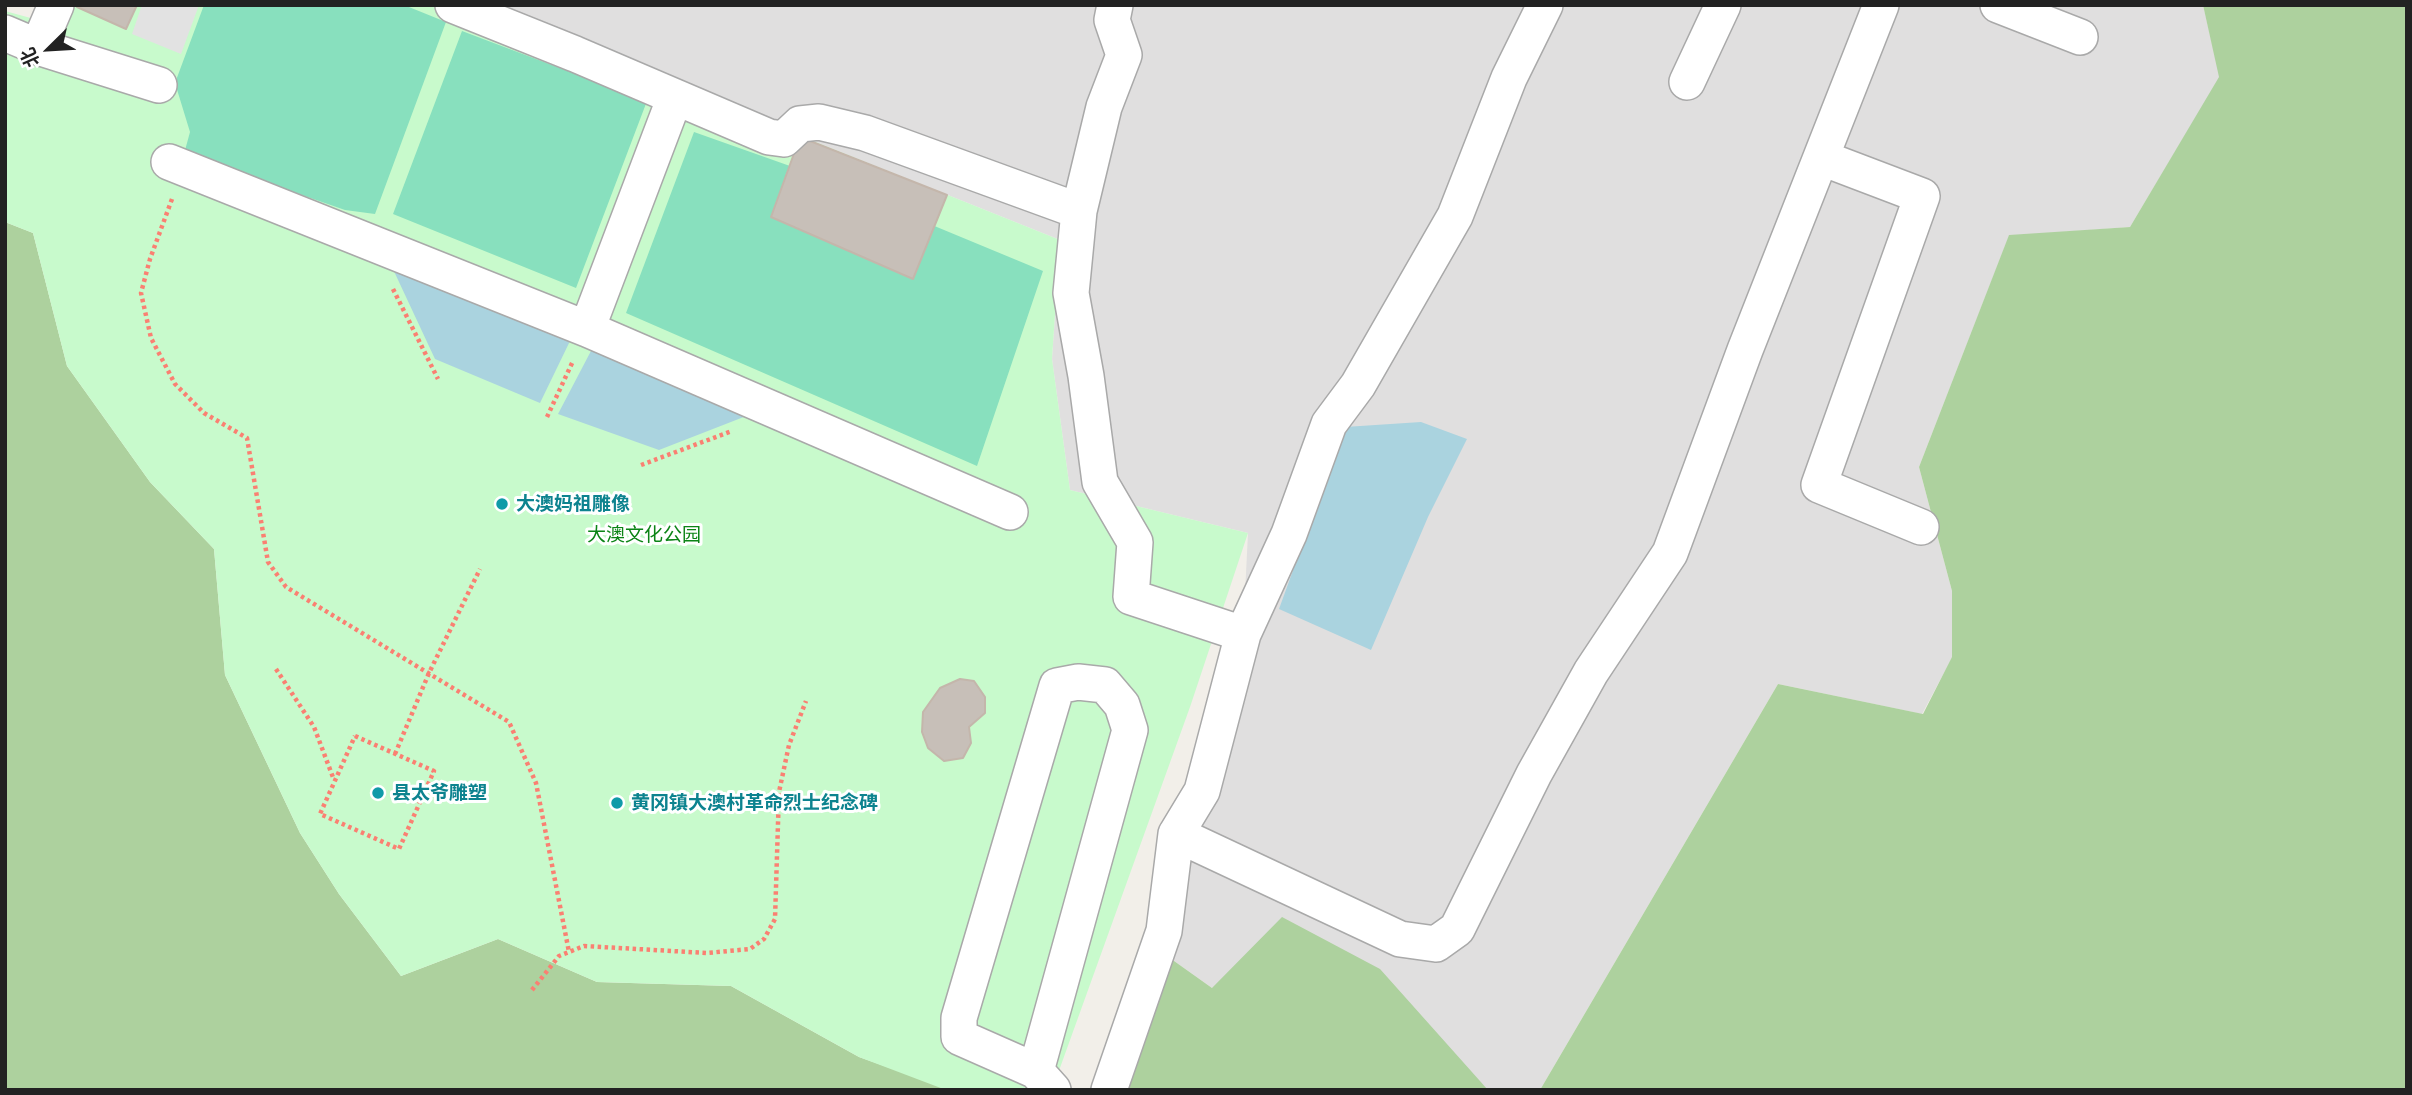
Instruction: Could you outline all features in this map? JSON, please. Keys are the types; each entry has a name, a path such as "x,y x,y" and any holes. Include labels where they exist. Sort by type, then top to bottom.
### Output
{"street":[{"path":"38,47 56,5"},
{"path":"453,5 769,137 784,139 800,124 818,122 865,133 1079,211"},
{"path":"1115,5 1112,20 1124,55 1104,107 1079,211 1071,293 1086,376 1100,482 1136,542 1132,597 1242,634"},
{"path":"1109,1090 1164,931 1176,834 1202,791 1242,634 1289,534 1329,424 1358,385 1455,216 1509,78 1545,5"},
{"path":"1687,82 1723,5"},
{"path":"1176,834 1400,939 1436,943 1457,929 1534,774 1591,672 1670,553 1745,351 1881,5"},
{"path":"1998,5 2080,37"},
{"path":"5,33 38,47 159,86"},
{"path":"587,330 675,97"},
{"path":"1822,158 1923,196 1819,485 1920,527"},
{"path":"176,165 587,330 1010,512"},
{"path":"1078,682 1105,684 1122,705 1130,730 1044,1080 959,1037 959,1018 1057,686 1078,682"}],"path":[{"path":"176,165 141,293 151,338 175,384 204,413 247,438 268,562 286,587 509,722 536,783 569,952"},
{"path":"370,243 438,379"},
{"path":"547,417 565,379"},
{"path":"641,465 782,413"},
{"path":"396,754 429,673 480,569"},
{"path":"276,669 314,727 335,781"},
{"path":"532,990 559,956 584,946 707,953 750,949 764,939 775,919 779,792 789,745 806,701"},
{"path":"355,736 434,771 399,849 320,814 335,781 355,736"}],"shaded area":[{"path":"142,5 199,5 181,54 132,34"},
{"path":"474,5 2203,5 2220,77 2130,227 2009,236 1919,467 1952,591 1952,658 1922,714 1778,684 1540,1090 1488,1090 1424,1024 1212,988 1160,951 1243,634 1248,533 1070,490 1052,359 1060,240"}],"green space":[{"name":"大澳文化公园","path":"46,5 474,5 1060,240 1052,359 1070,490 1248,533 1190,707 1052,1090 946,1090 859,1057 731,986 597,982 498,939 401,976 339,894 300,833 225,675 214,549 150,482 67,366 33,233 5,222 5,11 38,20"},
{"path":"204,5 404,5 446,22 375,214 345,210 184,154 190,132 175,83"},
{"path":"2203,5 2407,5 2407,1090 1540,1090 1778,684 1923,714 1952,657 1952,591 1919,467 2009,235 2130,227 2219,77"},
{"path":"462,31 647,101 576,288 393,214"},
{"path":"694,132 790,166 772,217 912,279 932,225 1043,271 977,466 626,313"},
{"path":"5,222 33,233 67,366 150,482 214,549 225,675 300,833 339,894 401,976 498,939 597,982 731,986 859,1057 952,1090 5,1090"},
{"path":"1282,917 1380,969 1488,1090 1117,1090 1160,951 1212,988"}],"water":[{"path":"392,267 570,341 540,403 435,359"},
{"path":"592,349 754,413 659,450 558,414"},
{"path":"1421,422 1467,439 1428,517 1371,650 1279,609 1345,427"}],"building":[{"path":"137,5 126,29 77,7"},
{"path":"800,137 947,195 913,279 771,217"},
{"path":"960,679 974,681 985,697 985,713 969,727 971,743 963,758 944,761 928,748 922,732 923,712 940,688"}],"place":[{"name":"大澳妈祖雕像","path":"502,504"},
{"name":"县太爷雕塑","path":"378,793"},
{"name":"黄冈镇大澳村革命烈士纪念碑","path":"617,803"}]}
